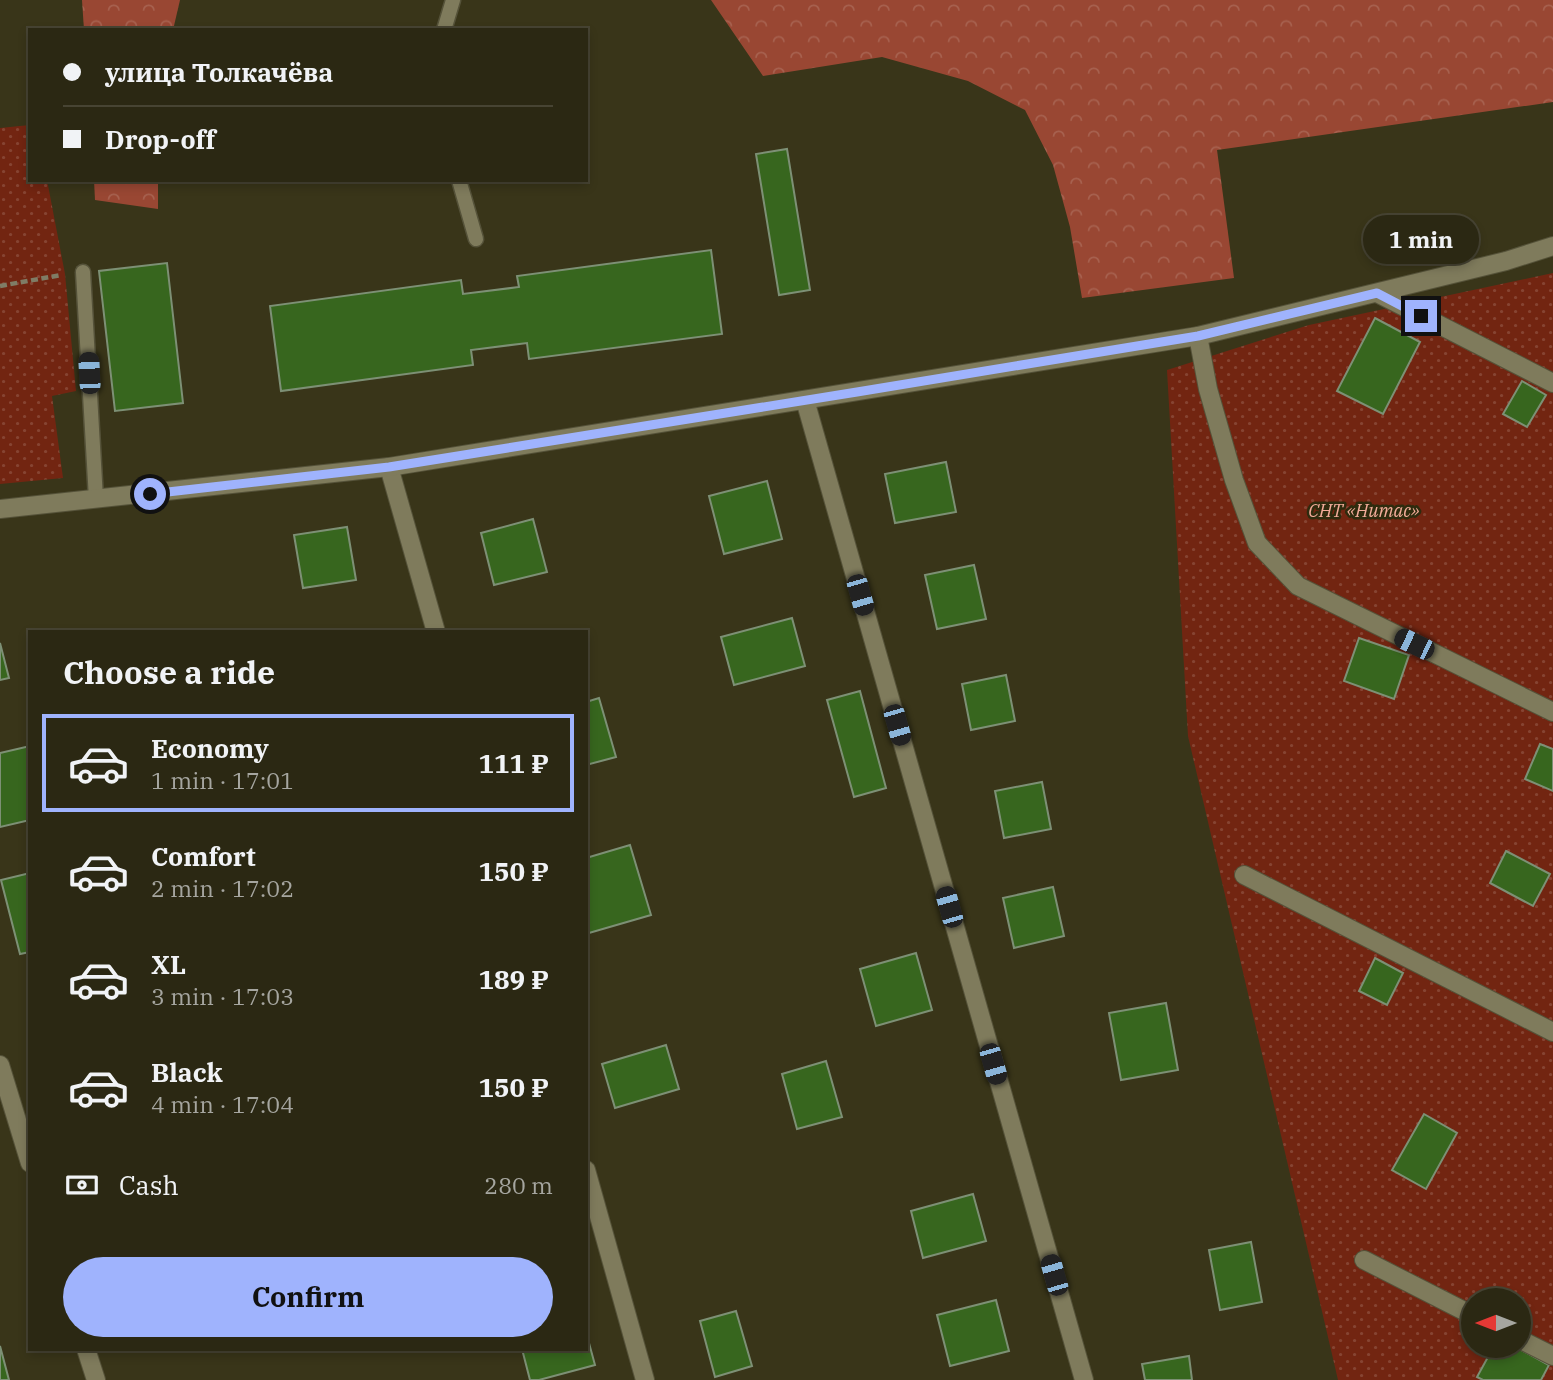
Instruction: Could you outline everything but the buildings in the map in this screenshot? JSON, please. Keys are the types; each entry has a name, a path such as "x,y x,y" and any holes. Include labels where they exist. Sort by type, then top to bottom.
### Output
{"street":[{"path":"0,509 389,467 1198,336 1506,261 1553,246"},
{"path":"1377,293 1553,383"},
{"path":"1198,336 1212,402 1234,480 1257,543 1298,586 1553,712"},
{"path":"805,400 1084,1380"},
{"path":"389,467 435,630"},
{"path":"1244,875 1553,1032"},
{"path":"0,1065 28,1156"},
{"path":"588,1177 645,1380"},
{"path":"1364,1261 1461,1310"},
{"path":"1531,1345 1553,1356"},
{"path":"87,1351 96,1380"}],"lane":[{"path":"445,28 453,0"},
{"path":"460,182 476,239"},
{"path":"83,272 96,499"}],"path":[{"path":"0,286 83,272"}],"green space":[{"path":"82,0 180,0 173,28 84,28"},
{"path":"711,0 1553,0 1553,102 1217,150 1234,278 1082,298 1070,227 1053,165 1025,110 968,81 882,57 763,76"},
{"path":"28,125 28,182 47,182 65,274 76,391 52,396 63,478 0,484 0,128"},
{"path":"94,182 158,182 158,209 95,200"},
{"name":"СНТ «Нитас»","path":"1553,273 1553,1380 1338,1380 1188,736 1167,370 1309,325"}],"route":[{"path":"150,494 389,467 857,392 1198,336 1377,293 1421,316"}]}
